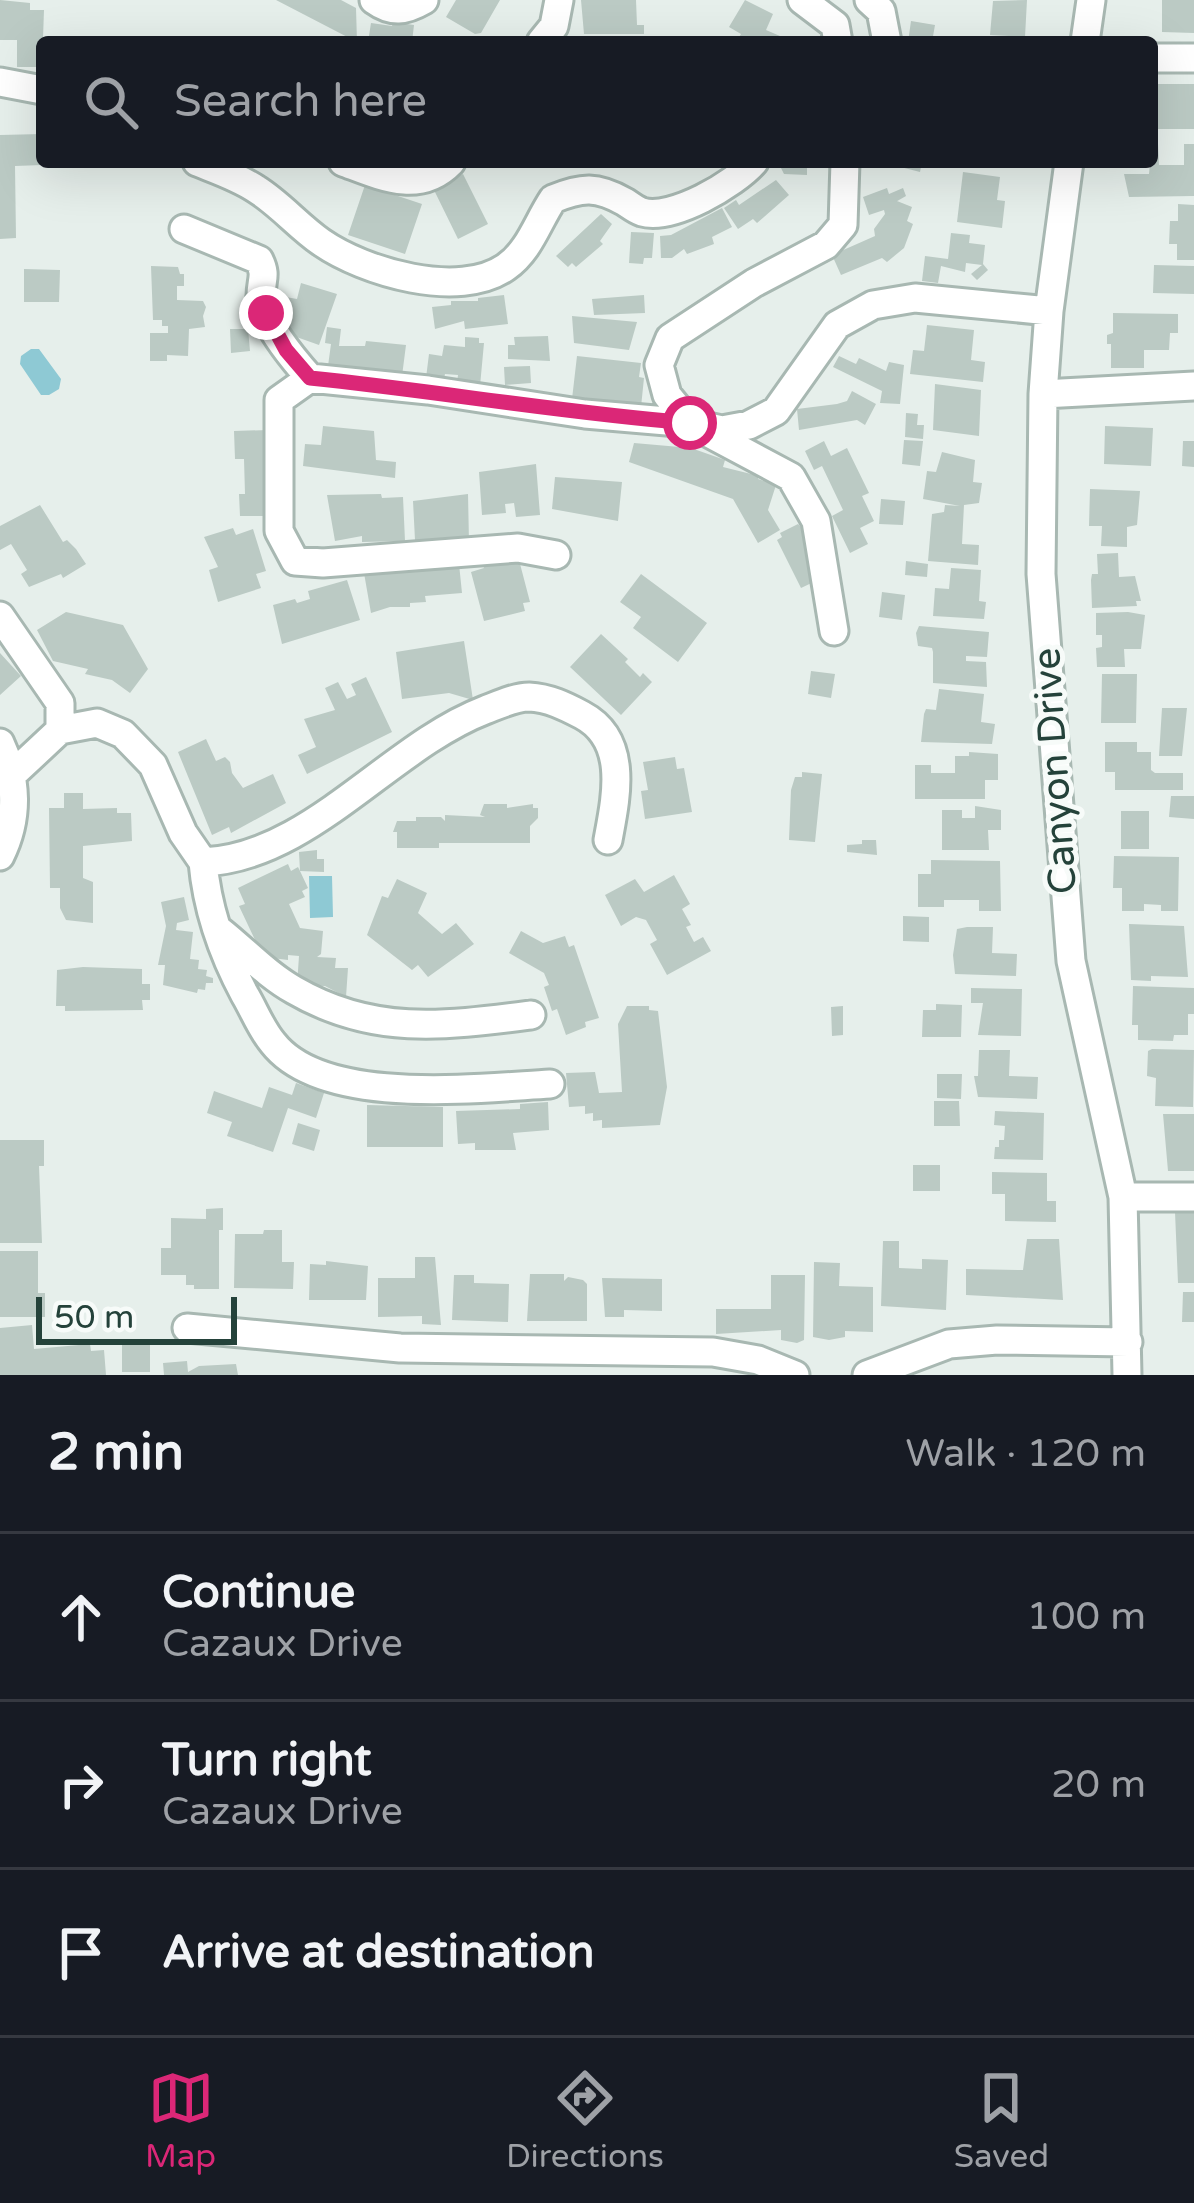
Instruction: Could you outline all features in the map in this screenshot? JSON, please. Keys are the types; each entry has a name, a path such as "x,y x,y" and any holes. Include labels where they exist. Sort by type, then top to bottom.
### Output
{"street":[{"path":"374,0 388,10 409,9 424,0"},
{"path":"546,36 560,0"},
{"path":"802,0 835,25 837,36"},
{"path":"868,0 881,11 886,36"},
{"path":"1086,36 1090,0"},
{"path":"1158,58 1194,58"},
{"path":"0,82 36,89"},
{"path":"210,168 259,190 322,243 380,271 459,281 503,270 530,244 553,199 580,188 605,190 643,213 665,212 737,180 748,168"},
{"path":"360,168 393,180 420,182 446,168"},
{"path":"834,631 816,521 791,477 690,423 667,395 659,365 670,338 754,283 826,244 843,225 845,168"},
{"name":"Canyon Drive","path":"1068,168 1043,394 1042,574 1071,961 1123,1196 1127,1375"},
{"path":"184,229 259,260 266,275 260,299 286,350 310,378"},
{"path":"556,555 518,548 323,563 295,561 279,531 279,400 310,378 722,430 749,425 776,411 837,326 873,305 914,298 1049,311"},
{"path":"1043,394 1194,386"},
{"path":"0,616 60,703 60,730"},
{"path":"203,862 262,851 460,720 527,697 559,703 590,719 612,748 618,780 608,840"},
{"path":"14,773 60,730 97,723 123,734 153,765 183,833 203,862 206,892 237,980 274,1046 303,1066 346,1082 420,1091 550,1084"},
{"path":"0,742 14,773 14,806 0,856"},
{"path":"217,928 293,990 359,1017 434,1028 532,1016"},
{"path":"1123,1196 1194,1197"},
{"path":"188,1328 400,1348 713,1352 758,1360 795,1375"},
{"path":"867,1375 950,1344 1128,1342"}],"water":[{"path":"39,349 61,379 59,389 49,395 41,395 20,364 21,356"},
{"path":"309,876 332,876 333,917 310,918"}],"building":[{"path":"0,0 30,3 30,10 44,10 43,36 36,36 36,67 17,67 17,40 0,40"},
{"path":"276,0 341,0 356,8 357,36 345,36"},
{"path":"456,0 500,0 481,33 475,34 446,17"},
{"path":"581,0 636,0 637,25 644,25 644,34 584,34"},
{"path":"745,0 773,14 766,30 780,36 740,36 729,27"},
{"path":"1027,0 1025,36 990,35 993,1"},
{"path":"1162,0 1194,0 1194,33 1162,32"},
{"path":"911,21 935,25 933,36 909,36"},
{"path":"393,22 414,25 413,36 369,36 371,23 392,26"},
{"path":"1158,84 1194,84 1194,129 1158,129"},
{"path":"36,134 36,165 15,166 16,238 0,239 0,135"},
{"path":"1158,144 1159,165 1184,165 1184,144 1194,144 1194,196 1129,197 1124,174 1149,174 1150,168 1158,168"},
{"path":"781,168 807,168 807,175 784,174"},
{"path":"963,172 1000,177 997,200 1005,201 1002,228 957,222"},
{"path":"463,174 488,224 458,239 433,188"},
{"path":"776,180 789,195 757,223 753,219 738,229 724,208 736,200 739,205"},
{"path":"365,185 422,204 405,254 348,235"},
{"path":"887,188 889,194 903,188 906,196 897,201 912,207 907,221 913,224 904,248 887,262 882,258 841,275 832,255 875,236 884,210 869,215 863,197"},
{"path":"1178,204 1194,205 1194,260 1177,260 1177,244 1169,244 1170,221 1178,221"},
{"path":"722,208 732,227 712,237 714,244 661,258 660,236 671,235"},
{"path":"601,214 612,224 600,241 603,244 576,267 572,263 568,267 556,256"},
{"path":"631,232 654,233 652,258 644,258 643,264 629,263"},
{"path":"951,233 970,235 969,243 985,245 983,264 988,270 977,280 971,274 982,265 966,263 965,272 941,266 938,283 922,281 925,256 948,259"},
{"path":"1154,265 1194,266 1194,294 1153,293"},
{"path":"151,266 178,267 184,274 184,286 177,286 177,300 203,301 206,307 205,327 189,329 188,356 167,355 167,361 150,361 150,333 168,333 162,320 153,320"},
{"path":"24,269 60,270 59,302 24,302"},
{"path":"301,283 337,294 319,345 288,334 269,294 297,299"},
{"path":"504,295 508,324 465,329 464,321 435,329 432,307"},
{"path":"644,295 645,313 594,315 592,299"},
{"path":"1113,313 1178,314 1178,333 1170,333 1169,350 1144,350 1144,368 1111,368 1107,335 1113,333"},
{"path":"572,316 637,322 629,350 574,343"},
{"path":"927,325 974,330 971,360 985,362 983,382 910,374 913,350 924,351"},
{"path":"327,327 341,329 339,346 365,346 366,341 406,345 402,376 328,366"},
{"path":"230,329 248,329 250,351 231,353"},
{"path":"548,336 550,361 508,359 508,345 515,345 514,337"},
{"path":"465,337 484,343 480,386 457,383 458,375 426,378 429,354 442,356 444,345 465,347"},
{"path":"577,356 641,363 641,407 572,399"},
{"path":"839,356 856,364 859,358 886,371 889,362 904,365 900,404 880,403 882,391 833,367"},
{"path":"530,366 531,383 505,385 504,367"},
{"path":"935,384 981,390 979,436 933,430"},
{"path":"852,391 876,404 865,425 857,420 799,430 797,409 847,401"},
{"path":"906,413 918,414 917,425 924,425 923,439 905,437"},
{"path":"323,426 374,431 376,460 396,462 395,478 303,466 305,444 321,445"},
{"path":"1105,426 1153,428 1151,466 1104,464"},
{"path":"268,430 264,482 269,482 270,516 240,516 244,459 235,459 234,431"},
{"path":"904,440 923,441 920,466 902,464"},
{"path":"824,441 831,456 847,448 869,493 862,496 874,521 860,528 868,544 850,553 832,516 843,510 822,466 814,470 805,451"},
{"path":"1183,441 1194,441 1194,467 1182,466"},
{"path":"634,443 691,448 725,460 723,467 776,485 768,510 780,530 758,543 733,499 629,462"},
{"path":"942,452 975,460 973,482 982,483 979,503 964,505 962,544 979,545 978,565 928,561 932,514 944,512 945,505 960,506 923,499 927,471 936,472"},
{"path":"536,464 540,515 516,517 514,503 505,504 506,513 482,515 479,472"},
{"path":"555,477 622,482 618,521 552,509"},
{"path":"1090,489 1140,491 1137,525 1127,527 1127,547 1101,546 1102,526 1089,526"},
{"path":"381,494 382,498 403,497 405,541 362,542 362,536 335,541 327,495"},
{"path":"468,494 469,542 415,540 413,501"},
{"path":"881,499 905,501 903,525 879,524"},
{"path":"40,505 63,542 67,540 86,564 63,578 61,574 29,587 21,574 27,570 11,544 0,550 0,526"},
{"path":"798,524 807,533 811,552 807,553 820,579 801,588 777,540 780,533"},
{"path":"233,528 236,535 253,529 266,571 256,574 261,588 218,602 209,570 218,567 204,537"},
{"path":"1118,553 1119,577 1135,576 1141,601 1136,601 1137,606 1092,608 1097,554"},
{"path":"519,560 530,602 523,603 525,611 484,621 471,572 483,565"},
{"path":"906,561 928,564 927,577 905,575"},
{"path":"459,564 462,593 425,596 426,602 371,613 364,573"},
{"path":"951,568 981,570 979,601 986,602 984,619 933,616 935,588 949,589"},
{"path":"641,574 707,623 678,662 633,628 641,617 620,602"},
{"path":"347,580 360,620 282,644 273,605 310,599 308,591"},
{"path":"882,592 905,595 902,620 879,617"},
{"path":"66,612 123,625 148,669 130,693 112,680 85,674 88,669 53,661 37,630"},
{"path":"1096,613 1145,615 1141,649 1124,649 1125,667 1097,667 1096,648 1102,647 1102,635 1096,635"},
{"path":"919,626 989,632 987,657 966,656 966,661 986,662 987,687 933,683 933,652 918,646"},
{"path":"601,634 640,677 643,673 652,682 621,715 570,667"},
{"path":"464,641 473,700 449,693 402,699 396,652"},
{"path":"0,653 21,676 0,695"},
{"path":"811,671 835,674 831,698 808,694"},
{"path":"1102,674 1137,674 1136,723 1101,723"},
{"path":"366,677 392,732 307,774 298,755 316,747 304,719 335,710 325,688 338,682 347,699 356,695 351,684"},
{"path":"939,689 984,694 981,722 995,724 992,744 921,742 924,714 926,709 936,710"},
{"path":"1162,708 1187,708 1182,756 1159,756"},
{"path":"206,739 216,761 225,757 230,762 243,788 273,774 286,803 231,833 229,827 212,835 178,752"},
{"path":"1105,742 1137,742 1137,752 1151,752 1155,773 1183,773 1183,790 1115,790 1115,772 1105,772"},
{"path":"969,752 998,754 998,780 985,780 985,799 915,799 915,765 931,765 931,773 955,773 955,756 969,756"},
{"path":"675,757 677,769 684,768 692,812 645,819 641,791 648,790 643,762"},
{"path":"802,772 822,774 815,842 789,840 791,790"},
{"path":"64,793 83,793 83,809 117,808 117,813 131,813 132,841 83,846 83,878 93,882 93,923 66,920 60,908 60,888 50,888 49,808 64,808"},
{"path":"1171,796 1194,796 1194,819 1169,817"},
{"path":"484,804 507,804 507,808 533,804 538,808 538,818 530,826 530,843 397,848 397,832 393,832 397,821 441,817 445,821 445,815 485,817 480,815"},
{"path":"975,806 1001,810 1001,830 988,830 989,850 942,850 942,810 962,810 962,818 975,818"},
{"path":"1121,811 1149,811 1149,849 1121,849"},
{"path":"862,840 876,840 877,855 847,852 847,845 862,844"},
{"path":"317,850 317,859 324,859 324,872 300,871 299,852"},
{"path":"1114,856 1179,857 1178,911 1144,904 1144,911 1122,911 1122,888 1113,888"},
{"path":"931,860 1000,861 1001,911 979,911 979,900 944,900 944,907 918,907 918,874 931,874"},
{"path":"288,864 291,871 298,867 308,888 302,891 305,897 289,904 300,928 323,931 317,957 336,958 335,968 348,968 346,997 325,986 297,985 299,956 288,955 288,960 256,956 257,944 239,906 245,904 238,888"},
{"path":"674,875 690,904 682,909 691,925 686,927 694,942 703,937 711,951 667,975 650,944 657,940 646,920 636,917 621,926 605,895 635,879 644,892"},
{"path":"397,879 427,893 418,913 442,934 456,923 474,944 428,977 418,965 412,970 367,935 382,896 388,898"},
{"path":"184,897 189,920 177,923 176,930 193,932 190,959 199,960 198,969 207,970 206,976 213,978 213,983 206,983 205,990 197,993 163,985 165,965 158,965 166,926 161,902"},
{"path":"903,916 929,917 929,942 903,941"},
{"path":"1129,924 1184,926 1188,977 1131,980"},
{"path":"993,927 992,953 1017,954 1016,976 955,974 957,929"},
{"path":"521,931 543,943 565,936 569,947 574,945 599,1018 566,1035 557,1009 552,1011 544,973 509,953"},
{"path":"142,969 142,984 150,984 150,1000 142,1000 143,1010 65,1011 65,1006 56,1006 57,970"},
{"path":"1133,986 1194,988 1188,1035 1174,1035 1173,1041 1138,1040 1138,1025 1132,1025"},
{"path":"971,988 1022,989 1021,1036 978,1035 983,1003 971,1003"},
{"path":"936,1004 962,1005 961,1037 922,1037 923,1010 936,1010"},
{"path":"627,1006 658,1011 667,1087 660,1125 602,1128 602,1120 593,1121 593,1113 585,1114 585,1106 569,1107 566,1073 595,1072 599,1093 622,1092 618,1024"},
{"path":"843,1006 843,1035 832,1036 831,1007"},
{"path":"1152,1049 1194,1050 1193,1107 1155,1106 1156,1078 1147,1076"},
{"path":"979,1050 1010,1050 1009,1076 1038,1077 1037,1099 978,1097 974,1076 978,1076"},
{"path":"937,1074 962,1074 961,1099 937,1098"},
{"path":"296,1083 324,1093 316,1118 288,1108 273,1152 227,1136 232,1122 207,1113 214,1091 262,1108 269,1087 292,1095"},
{"path":"934,1101 959,1101 960,1126 934,1126"},
{"path":"548,1102 549,1130 513,1133 516,1150 475,1150 475,1143 458,1144 456,1111 520,1109 520,1104"},
{"path":"367,1105 443,1107 443,1147 367,1147"},
{"path":"995,1111 1044,1113 1043,1160 994,1159 1005,1126 994,1125"},
{"path":"1163,1114 1194,1114 1194,1171 1168,1171"},
{"path":"298,1123 320,1130 314,1151 292,1144"},
{"path":"0,1140 44,1140 44,1166 39,1166 42,1243 0,1243"},
{"path":"913,1165 940,1165 940,1191 913,1191"},
{"path":"992,1172 1047,1173 1047,1201 1056,1201 1056,1222 1005,1221 1005,1194 992,1194"},
{"path":"223,1208 219,1289 194,1289 186,1285 186,1275 161,1275 161,1248 171,1248 171,1218 206,1219 206,1209"},
{"path":"1175,1212 1194,1212 1194,1283 1178,1283"},
{"path":"264,1230 282,1230 282,1262 294,1262 293,1289 234,1288 235,1234 263,1234"},
{"path":"1027,1239 1059,1239 1063,1300 966,1295 966,1269 1023,1270"},
{"path":"883,1241 899,1241 899,1268 922,1269 922,1259 948,1260 946,1310 881,1306"},
{"path":"0,1251 38,1251 38,1293 45,1293 45,1317 0,1317"},
{"path":"415,1257 435,1257 441,1325 422,1324 422,1316 378,1317 378,1278 415,1278"},
{"path":"326,1261 368,1266 366,1300 309,1300 310,1264 326,1265"},
{"path":"814,1262 840,1263 839,1286 873,1287 873,1332 845,1331 845,1337 829,1340 813,1337"},
{"path":"530,1274 564,1274 564,1281 568,1277 583,1280 587,1321 527,1321"},
{"path":"454,1275 474,1275 474,1283 509,1284 508,1322 452,1320"},
{"path":"771,1275 805,1275 804,1340 781,1340 781,1330 716,1334 716,1309 771,1309"},
{"path":"602,1278 662,1279 662,1311 624,1310 624,1317 605,1317"},
{"path":"1183,1292 1194,1292 1194,1322 1182,1322"},
{"path":"32,1325 34,1349 90,1344 91,1351 104,1350 106,1375 0,1375 0,1328"},
{"path":"122,1345 150,1345 150,1372 122,1372"},
{"path":"187,1361 188,1372 199,1366 236,1364 238,1375 164,1375 163,1363"}],"route":[{"path":"266,313 286,350 310,378 690,423"}]}
